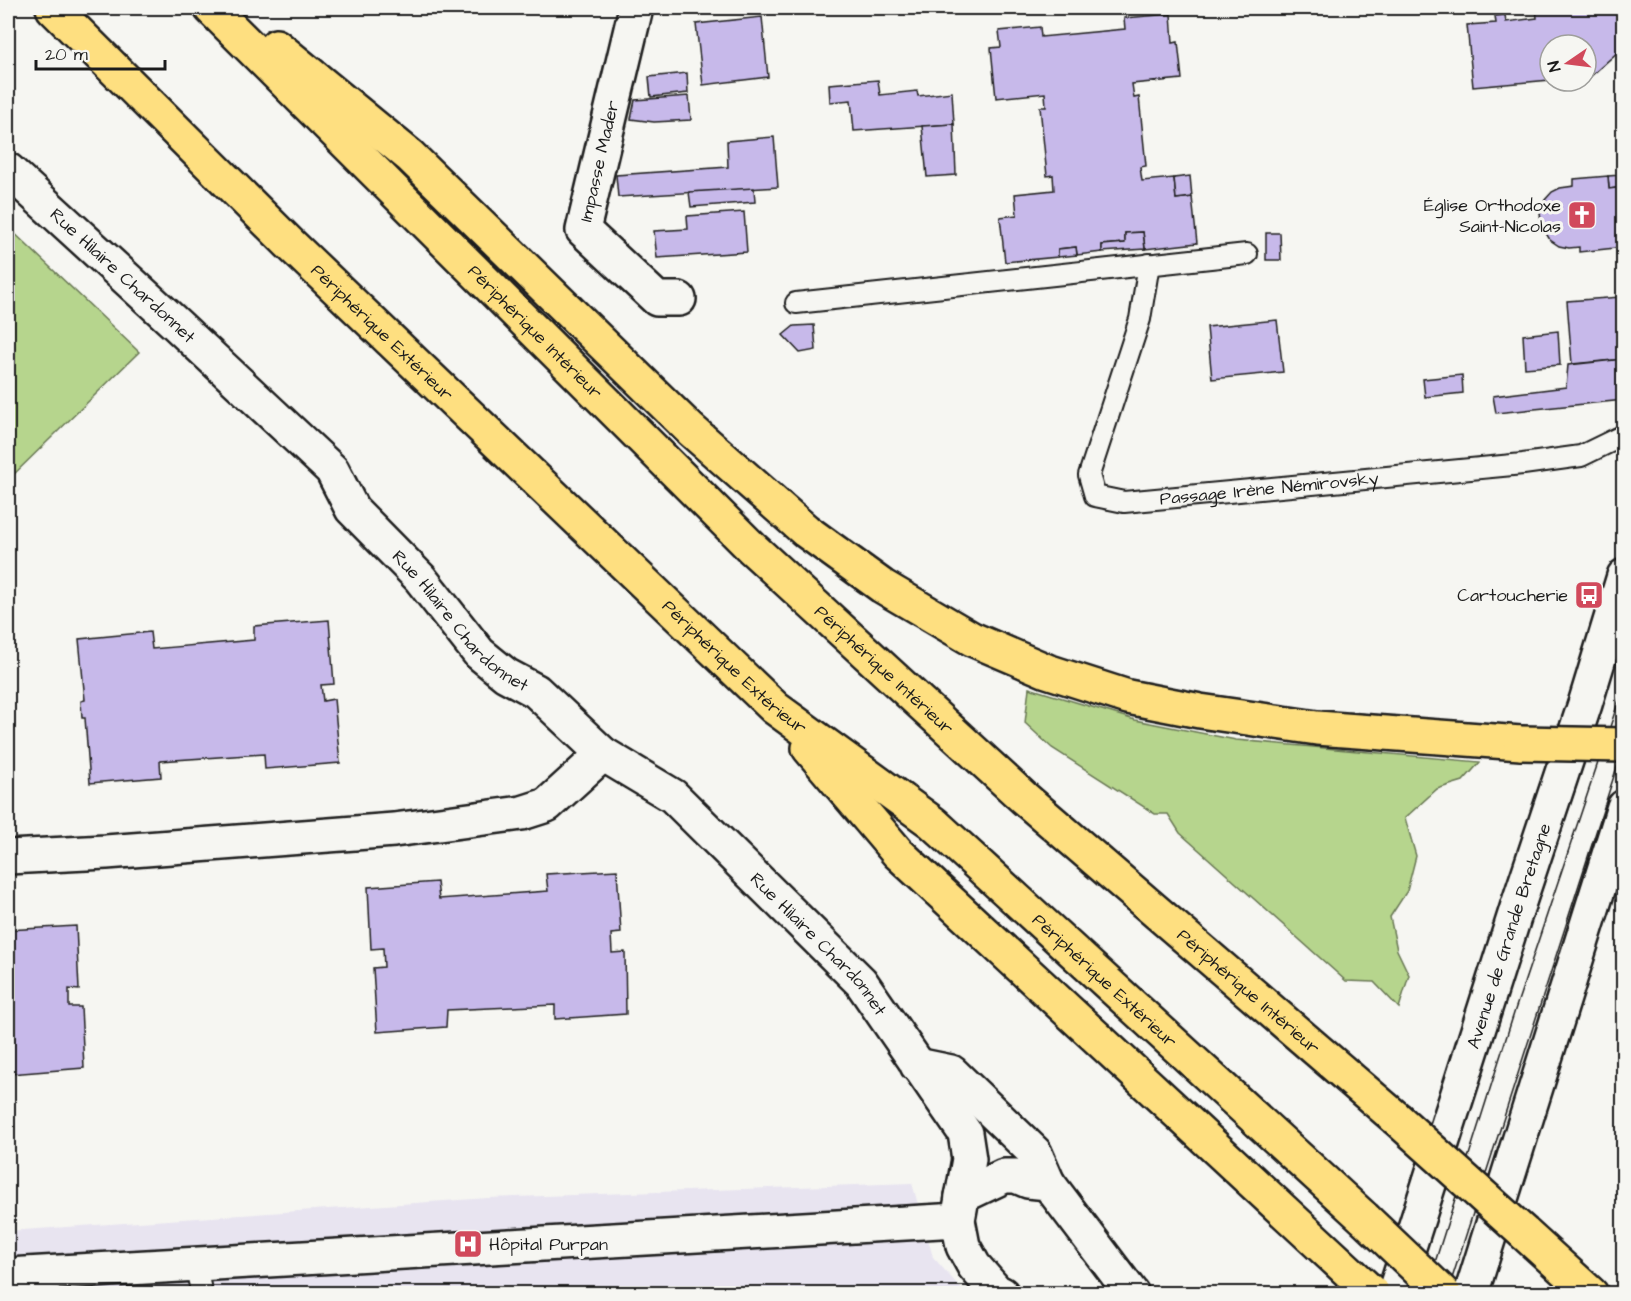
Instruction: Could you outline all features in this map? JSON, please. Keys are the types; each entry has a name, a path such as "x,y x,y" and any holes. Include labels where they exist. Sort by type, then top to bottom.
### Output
{"highway":[{"name":"Périphérique Extérieur","path":"52,8 289,243 775,708 933,823 1444,1293"},
{"name":"Périphérique Intérieur","path":"211,8 752,548 1024,798 1396,1118 1591,1293"},
{"path":"229,8 410,156 691,430 806,531 882,586 972,639 1047,671 1128,697 1190,709 1317,728 1521,743 1623,745"},
{"path":"775,708 898,853 1373,1293"}],"street":[{"name":"Impasse Mader","path":"636,8 583,230 657,299 679,300"},
{"name":"Rue Hilaire Chardonnet","path":"8,170 333,470 352,509 420,578 479,653 506,675 536,691 603,754 672,796 861,982 965,1133 969,1159 960,1208 963,1246 974,1266 996,1291 1002,1293"},
{"name":"Avenue de Grande Bretagne","path":"1394,1293 1585,704 1623,576"},
{"path":"8,857 106,852 394,830 522,813 547,805 603,754"},
{"path":"1472,1293 1623,807"},
{"path":"917,1065 951,1072 1035,1154 1047,1183 1132,1293"},
{"path":"8,1275 199,1279 960,1208 1004,1176 1016,1176 1028,1181 1047,1183"}],"lane":[{"path":"796,303 1246,254"},
{"name":"Passage Irène Némirovsky","path":"1149,264 1140,319 1089,475 1095,496 1124,502 1523,464 1581,456 1623,435"}],"shaded area":[{"name":"Hôpital Purpan","path":"912,1183 933,1257 965,1293 8,1294 8,1231 488,1198"}],"green space":[{"path":"8,227 139,352 8,480"},
{"path":"1029,688 1135,720 1236,740 1480,762 1463,781 1437,789 1405,818 1416,856 1407,891 1390,917 1397,950 1409,975 1399,1008 1374,982 1346,981 1180,833 1168,814 1155,814 1052,748 1025,723"}],"building":[{"path":"1536,8 1624,8 1624,51 1619,51 1598,70 1598,33 1538,33 1538,81 1473,87 1467,25 1496,23 1495,16 1505,15 1506,22 1537,18"},
{"path":"1171,14 1173,43 1178,42 1182,79 1132,84 1134,98 1139,97 1146,166 1140,167 1142,181 1174,178 1176,199 1192,197 1197,243 1145,249 1143,232 1125,233 1125,243 1102,245 1102,252 1077,255 1076,247 1058,249 1058,257 1005,262 1000,217 1017,215 1015,194 1054,190 1053,175 1047,176 1040,107 1046,107 1045,93 996,98 991,48 1001,47 999,31 1040,27 1041,37 1125,29 1124,18"},
{"path":"762,17 768,77 703,85 696,24"},
{"path":"687,73 688,93 651,97 649,77"},
{"path":"878,80 880,95 917,91 918,96 952,92 954,124 854,131 851,100 830,102 829,84"},
{"path":"689,96 691,120 654,122 631,119 635,100"},
{"path":"954,124 956,175 927,177 922,126"},
{"path":"774,137 778,187 618,197 616,175 728,167 727,141"},
{"path":"1621,175 1623,187 1609,189 1608,176"},
{"path":"1190,176 1192,197 1176,199 1174,178"},
{"name":"Église Orthodoxe Saint-Nicolas","path":"1608,176 1609,189 1624,187 1624,247 1579,252 1579,247 1559,246 1550,240 1541,225 1540,211 1544,201 1552,192 1574,186 1574,179"},
{"path":"754,188 755,202 691,207 689,192"},
{"path":"744,212 747,252 657,258 654,231 688,229 687,216"},
{"path":"1143,232 1145,249 1102,252 1102,245 1125,243 1125,233"},
{"path":"1266,233 1280,233 1281,260 1266,260"},
{"path":"1076,247 1077,255 1058,257 1058,249"},
{"path":"1621,297 1624,359 1572,364 1567,301"},
{"path":"1277,320 1283,372 1212,379 1207,327"},
{"path":"814,325 816,350 800,353 783,335 794,326"},
{"path":"1558,331 1560,365 1525,368 1523,335"},
{"path":"1624,359 1624,400 1496,413 1493,396 1566,387 1568,365"},
{"path":"1462,375 1463,393 1425,397 1423,379"},
{"path":"329,620 334,684 321,685 323,701 334,699 340,763 265,769 264,754 160,761 161,777 90,783 85,718 82,718 81,701 85,700 79,639 150,632 152,649 254,640 254,626"},
{"path":"617,870 621,933 611,934 612,953 625,952 626,1014 555,1019 555,1005 447,1010 446,1027 377,1032 373,968 384,967 383,948 371,949 368,887 437,882 439,899 548,891 546,874"},
{"path":"76,926 79,990 69,989 69,1007 81,1007 84,1068 10,1074 8,930"}],"tram line":[{"path":"1425,1294 1515,1010 1624,685"},
{"path":"1447,1294 1624,745"}],"place":[{"name":"Église Orthodoxe Saint-Nicolas","path":"1582,215"},
{"name":"Cartoucherie","path":"1589,595"},
{"name":"Hôpital Purpan","path":"468,1244"}]}
